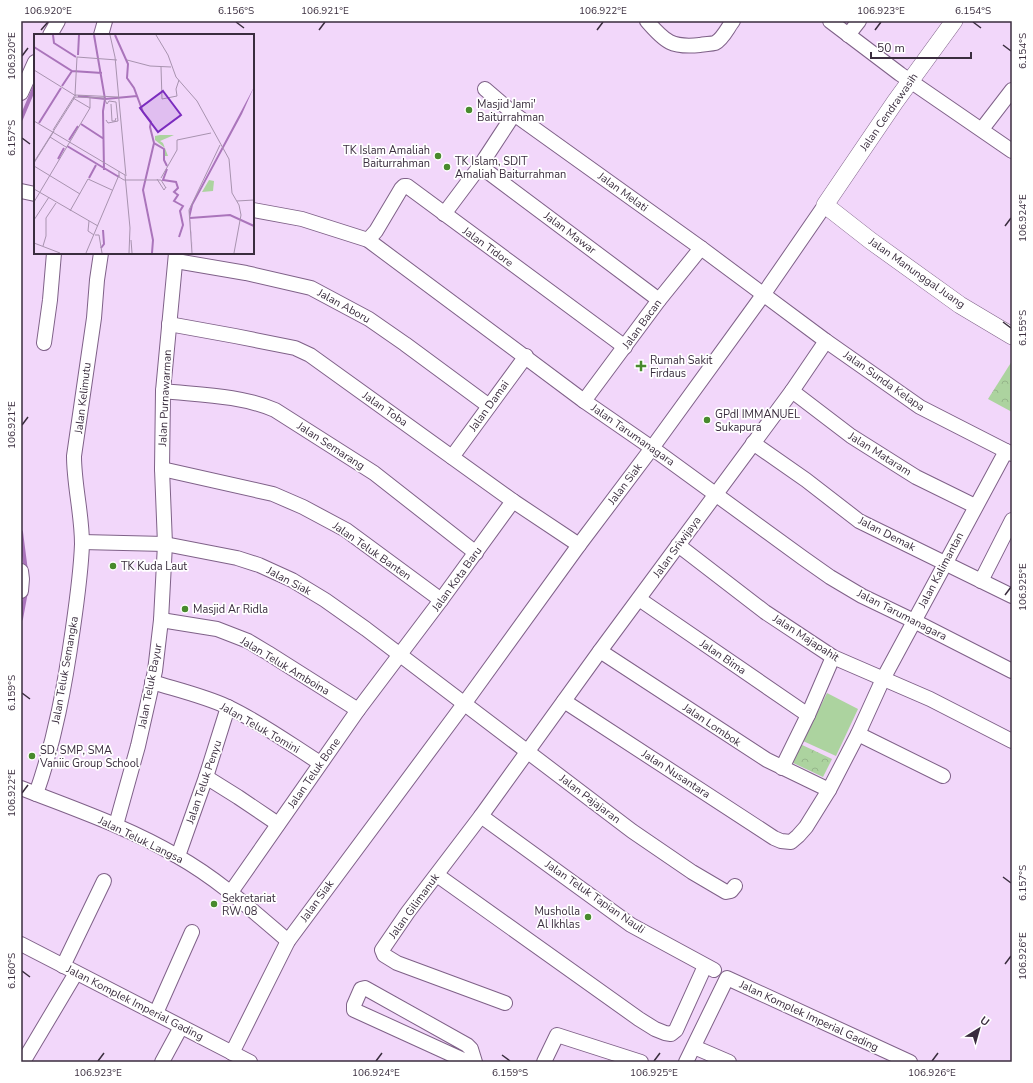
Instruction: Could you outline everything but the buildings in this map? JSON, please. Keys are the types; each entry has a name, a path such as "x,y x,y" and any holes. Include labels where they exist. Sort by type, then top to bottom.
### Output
{"street":[{"path":"51,34 58,21"},
{"path":"101,34 105,21"},
{"path":"647,21 656,32 672,44 683,47 716,43 733,21"},
{"path":"830,21 910,81 1012,151"},
{"path":"848,35 859,21"},
{"name":"Jalan Cendrawasih","path":"825,205 910,81 954,21"},
{"path":"21,93 34,64"},
{"name":"Jalan Melati","path":"485,89 514,114 701,248 763,295"},
{"path":"982,129 1012,90"},
{"path":"444,214 480,166 514,114"},
{"name":"Jalan Mawar","path":"480,166 659,300"},
{"name":"Jalan Tidore","path":"368,240 376,231 401,189 405,186 625,347"},
{"path":"21,191 34,194"},
{"name":"Jalan Siak","path":"232,1053 288,941 652,448 763,295 825,205"},
{"name":"Jalan Manunggal Juang","path":"825,205 872,242 960,305 1012,336"},
{"name":"Jalan Tarumanagara","path":"254,210 302,219 368,240 526,356 584,401 830,576 862,596 1012,671"},
{"name":"Jalan Bacan","path":"584,401 659,300 701,248"},
{"path":"44,343 50,300 54,254"},
{"name":"Jalan Kelimutu","path":"82,542 79,504 74,474 74,456 101,254"},
{"name":"Jalan Purnawarman","path":"165,544 162,470 163,391 176,257"},
{"name":"Jalan Aboru","path":"176,257 311,288 369,319 489,406"},
{"name":"Jalan Sunda Kelapa","path":"763,295 920,407 1009,453"},
{"name":"Jalan Toba","path":"169,324 295,348 310,355 370,400 452,456 513,501 579,545"},
{"name":"Jalan Sriwijaya","path":"528,752 600,650 639,600 715,494 792,391 826,341"},
{"name":"Jalan Damai","path":"452,456 526,356"},
{"name":"Jalan Semarang","path":"163,391 230,397 263,405 275,410 374,473 476,553"},
{"name":"Jalan Mataram","path":"792,391 851,436 916,477 975,506"},
{"name":"Jalan Demak","path":"753,443 806,480 859,521 1012,596"},
{"name":"Jalan Kalimantan","path":"791,842 806,827 829,790 858,734 883,679 945,562 975,506 1009,453"},
{"name":"Jalan Teluk Banten","path":"162,470 273,494 303,507 346,530 441,600"},
{"name":"Jalan Kota Baru","path":"399,656 513,501"},
{"path":"981,581 1012,523"},
{"name":"Jalan Siak","path":"82,542 165,544 238,558 259,565 285,577 325,600 464,704"},
{"name":"Jalan Teluk Semangka","path":"36,794 52,741 67,674 80,572 82,542"},
{"name":"Jalan Teluk Bayur","path":"116,825 138,746 155,671 161,620 165,544"},
{"name":"Jalan Majapahit","path":"678,545 765,612 833,658 930,699 1012,741"},
{"path":"21,571 21,591"},
{"name":"Jalan Bima","path":"639,600 808,716"},
{"name":"Jalan Teluk Amboina","path":"161,620 217,629 248,641 358,710"},
{"name":"Jalan Lombok","path":"600,650 746,747 782,768 829,790"},
{"name":"Jalan Teluk Bone","path":"231,892 320,763 399,656"},
{"path":"782,768 808,716 833,658"},
{"name":"Jalan Teluk Tomini","path":"152,682 188,692 228,707 266,728 320,763"},
{"name":"Jalan Nusantara","path":"564,701 774,838 781,841 791,842"},
{"name":"Jalan Pajajaran","path":"464,704 632,831 692,872 726,892 731,892 735,886"},
{"name":"Jalan Teluk Penyu","path":"178,856 206,777 228,707"},
{"path":"858,734 943,776"},
{"name":"Jalan Gilimanuk","path":"506,1003 397,963 384,955 382,950 528,752"},
{"path":"206,777 238,796 278,824"},
{"name":"Jalan Teluk Langsa","path":"21,788 116,825 178,856 231,892 288,941"},
{"name":"Jalan Teluk Tapian Nauli","path":"436,875 639,1019 665,1033 670,1034 676,1030 710,968 631,925 481,816"},
{"path":"63,966 90,913 104,881"},
{"path":"156,1013 192,932"},
{"name":"Jalan Komplek Imperial Gading","path":"21,944 250,1062"},
{"path":"23,1062 76,973"},
{"name":"Jalan Komplek Imperial Gading","path":"686,1062 727,978 910,1062"},
{"path":"468,1062 354,1010 354,1005 361,989 365,988 467,1045 471,1049 475,1062"},
{"path":"162,1062 181,1027"},
{"path":"544,1062 557,1035 632,1061"},
{"path":"694,1047 729,1062"}],"green space":[{"path":"1012,361 1012,412 988,399"},
{"path":"827,693 858,709 836,756 803,741"},
{"path":"798,743 832,759 823,777 789,761"}],"waterway":[{"path":"21,119 34,88"},
{"path":"21,532 26,571"},
{"path":"21,619 26,592"}],"place":[{"name":"Masjid Jami' Baiturrahman","path":"469,110"},
{"name":"TK Islam Amaliah Baiturrahman","path":"438,156"},
{"name":"TK Islam, SDIT Amaliah Baiturrahman","path":"447,167"},
{"name":"Rumah Sakit Firdaus","path":"641,366"},
{"name":"GPdI IMMANUEL Sukapura","path":"707,420"},
{"name":"TK Kuda Laut","path":"113,566"},
{"name":"Masjid Ar Ridla","path":"185,609"},
{"name":"SD, SMP, SMA Vaniic Group School","path":"32,756"},
{"name":"Sekretariat RW 08","path":"214,904"},
{"name":"Musholla Al Ikhlas","path":"588,917"}]}
